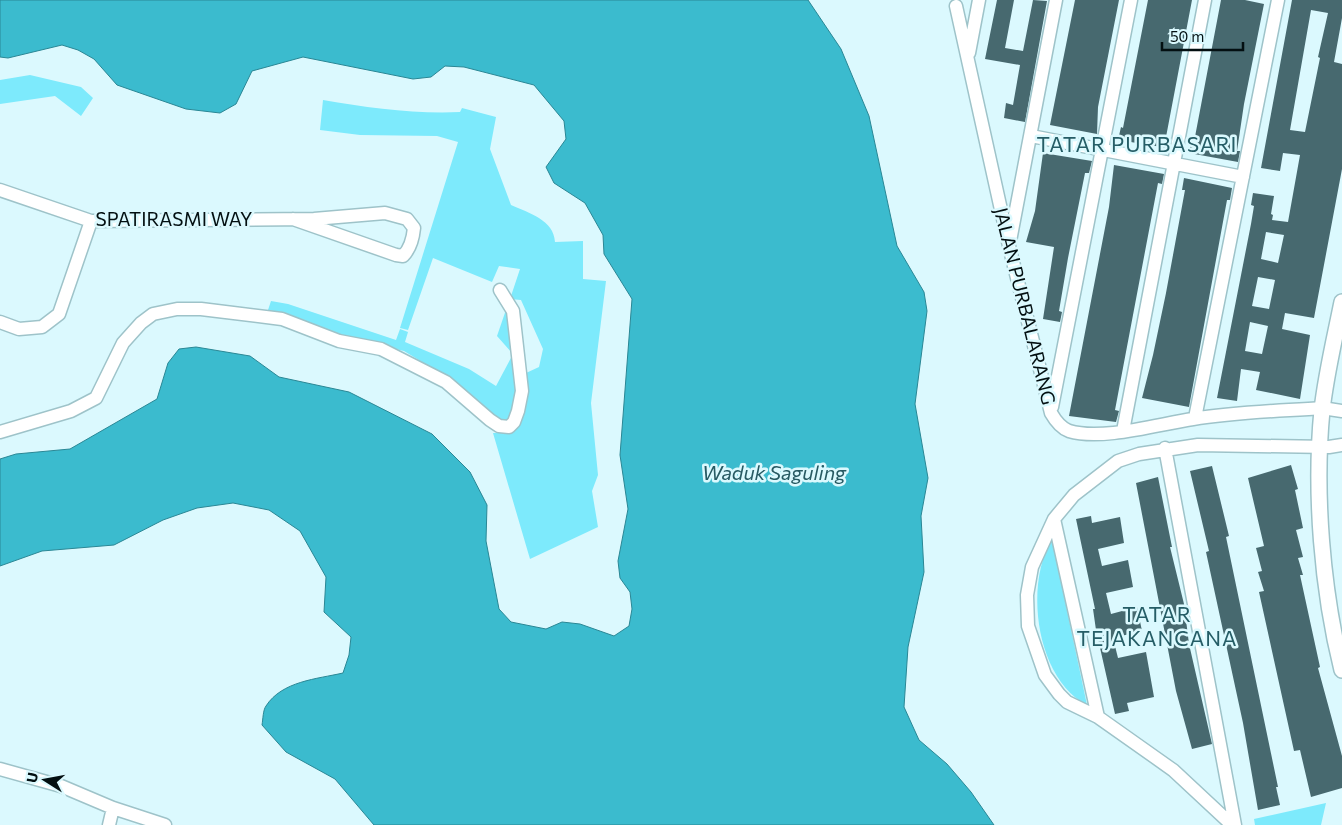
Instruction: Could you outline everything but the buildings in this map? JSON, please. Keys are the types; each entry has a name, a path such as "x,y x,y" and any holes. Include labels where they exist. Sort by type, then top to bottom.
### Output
{"street":[{"path":"968,58 979,0"},
{"path":"1009,246 1056,0"},
{"path":"1051,413 1131,0"},
{"path":"1123,431 1205,0"},
{"path":"1195,418 1278,0"},
{"name":"JALAN PURBALARANG","path":"956,6 1009,246 1051,413 1056,421 1067,430 1085,434 1123,431 1195,418 1332,409"},
{"path":"1031,136 1243,178"},
{"name":"SPATIRASMI WAY","path":"0,190 91,221 292,219 385,213 407,219 414,228 413,238 406,253 402,256 396,256 292,219"},
{"path":"0,322 19,329 42,327 59,314 91,221"},
{"path":"0,432 70,411 96,398 124,343 141,323 153,314 177,309 201,309 282,319 339,341 381,349 446,382 495,423 509,427 516,416 522,391 513,311 500,290"},
{"path":"1342,302 1332,409 1328,518 1334,588 1342,629"},
{"path":"1332,409 1342,347"},
{"path":"1233,825 1173,770 1098,716 1067,702 1059,694 1045,676 1028,626 1028,581 1032,567 1054,519 1074,495 1118,461 1165,448 1226,444 1331,447"},
{"path":"1331,447 1321,519 1326,588 1342,670"},
{"path":"1165,448 1233,825"},
{"path":"1054,519 1098,716"},
{"path":"0,769 61,786 113,808 165,825"},
{"path":"109,825 113,808"}],"shaded area":[{"path":"30,75 81,87 93,98 81,116 55,96 0,104 0,80"},
{"path":"323,100 409,111 460,112 462,108 496,117 490,149 511,205 533,214 545,223 554,234 555,242 583,241 583,279 606,281 591,403 598,475 592,491 598,527 530,559 493,433 505,433 516,426 526,373 539,367 543,349 521,300 510,299 520,269 499,266 492,282 433,258 408,330 400,328 458,142 437,136 360,135 320,130"},
{"path":"271,301 288,304 396,340 400,329 408,332 405,342 469,369 496,386 513,354 497,336 508,304 520,392 506,424 498,422 440,373 404,351 344,337 267,313"},
{"path":"1052,539 1087,705 1070,692 1056,675 1046,653 1040,630 1037,605 1038,581 1043,558"},
{"path":"1326,803 1321,825 1255,825 1254,819"}],"water":[{"name":"Waduk Saguling","path":"0,0 808,0 841,49 869,116 897,246 924,292 927,311 915,404 928,478 921,516 924,572 908,647 904,707 919,740 947,764 971,792 994,825 374,825 335,779 286,752 262,725 265,708 281,691 311,679 343,673 349,655 351,637 324,612 326,577 300,531 269,510 233,503 197,508 163,520 114,545 42,551 0,566 0,459 16,454 70,449 157,399 168,363 179,349 196,347 250,356 279,377 349,392 432,434 470,472 487,505 486,541 499,609 511,622 546,629 562,622 580,624 614,636 629,626 632,609 630,592 620,578 618,561 628,509 620,455 632,299 604,254 603,235 585,203 554,183 546,167 566,139 564,121 534,85 464,67 445,66 431,77 413,79 303,57 252,71 236,104 220,113 186,109 117,85 94,59 78,50 62,45 8,58 0,57"}],"district":[{"name":"TATAR PURBASARI","path":"1137,145"},
{"name":"TATAR TEJAKANCANA","path":"1157,627"}]}
